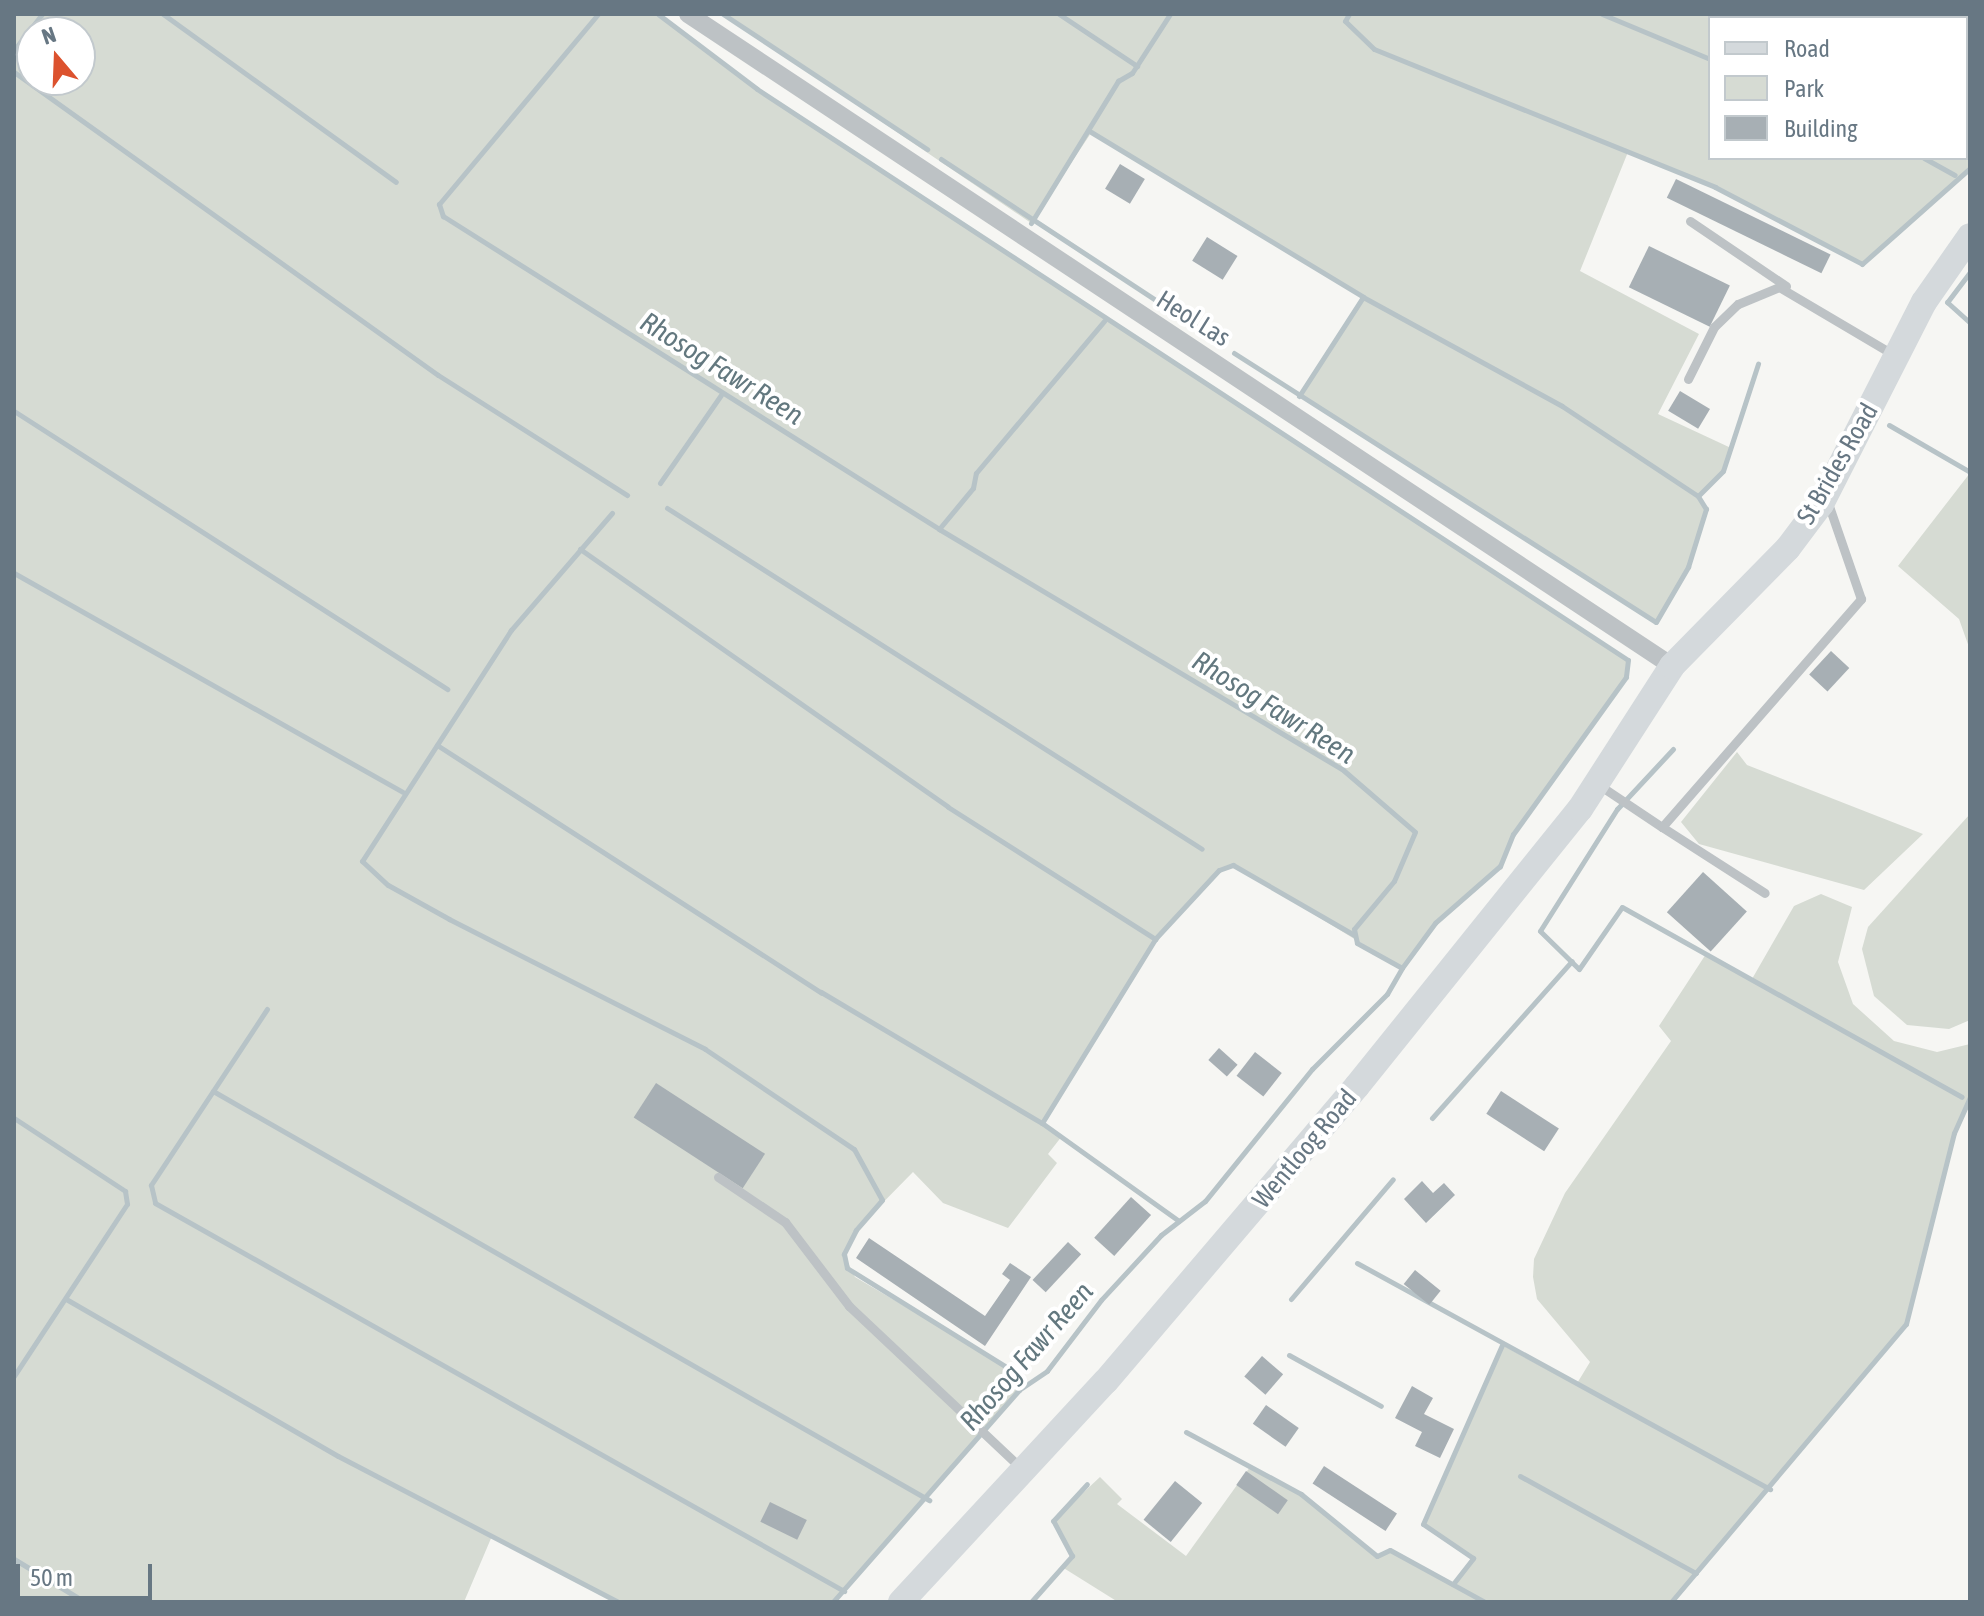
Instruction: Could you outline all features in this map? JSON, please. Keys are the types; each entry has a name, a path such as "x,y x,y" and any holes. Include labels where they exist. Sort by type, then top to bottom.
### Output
{"main road":[{"name":"St Brides Road","path":"1672,666 1725,619 1825,497 1897,356 1970,236"},
{"name":"Wentloog Road","path":"901,1602 1024,1470 1468,955 1596,783 1672,666"}],"street":[{"name":"Heol Las","path":"688,14 1672,666"}],"lane":[{"path":"1690,221 1897,356"},
{"path":"1688,379 1714,327 1738,304 1779,287 1792,290"},
{"path":"1662,827 1861,599 1849,548 1825,497"},
{"path":"1596,783 1765,893"},
{"path":"718,1177 785,1222 849,1306 973,1428 1024,1470"}],"green space":[{"path":"14,14 658,14 757,89 1628,660 1626,677 1513,833 1500,866 1435,923 1402,968 1233,865 1219,870 1155,939 1043,1123 1062,1136 1048,1154 1057,1163 1008,1228 943,1203 913,1172 856,1230 844,1255 855,1277 1013,1370 1019,1390 833,1602 618,1602 492,1536 464,1602 14,1602"},
{"path":"723,14 1970,14 1970,168 1862,264 1715,187 1628,152 1580,271 1699,334 1658,414 1731,448 1723,471 1698,496 1706,509 1688,567 1656,622 1299,396 1362,297 1091,133 1031,223"},
{"path":"1970,473 1970,650 1959,619 1898,566"},
{"path":"1737,752 1747,765 1923,834 1864,890 1699,844 1681,822"},
{"path":"1970,814 1970,1020 1949,1029 1907,1025 1874,996 1862,949 1868,927"},
{"path":"1821,894 1852,907 1838,962 1853,1004 1894,1041 1937,1052 1970,1044 1970,1097 1954,1133 1906,1324 1671,1602 1118,1602 1062,1567 1072,1556 1053,1521 1100,1477 1122,1499 1117,1504 1186,1556 1250,1467 1301,1494 1377,1556 1390,1550 1453,1584 1472,1558 1423,1523 1502,1345 1576,1385 1590,1362 1537,1299 1533,1277 1534,1259 1565,1193 1671,1041 1659,1026 1706,954 1752,979 1794,906"}],"building":[{"path":"1120,164 1145,179 1130,204 1105,189"},
{"path":"1676,179 1831,254 1821,273 1667,198"},
{"path":"1207,237 1238,256 1223,280 1192,261"},
{"path":"1649,246 1730,285 1710,327 1629,287"},
{"path":"1680,391 1710,409 1698,429 1668,411"},
{"path":"1831,651 1849,668 1827,691 1809,674"},
{"path":"1703,872 1747,911 1711,952 1667,912"},
{"path":"1219,1048 1238,1065 1227,1077 1208,1060"},
{"path":"1255,1052 1282,1073 1263,1097 1237,1076"},
{"path":"656,1083 765,1154 743,1188 634,1117"},
{"path":"1501,1091 1559,1129 1544,1151 1486,1114"},
{"path":"1422,1181 1433,1193 1444,1183 1455,1195 1426,1223 1404,1199"},
{"path":"1131,1197 1151,1215 1114,1256 1094,1238"},
{"path":"869,1238 985,1316 1010,1280 1002,1274 1010,1263 1031,1277 985,1346 856,1258"},
{"path":"1068,1242 1081,1254 1046,1292 1033,1280"},
{"path":"1415,1270 1441,1291 1429,1305 1404,1284"},
{"path":"1262,1356 1283,1374 1265,1395 1244,1376"},
{"path":"1412,1386 1433,1398 1424,1414 1454,1429 1440,1458 1415,1446 1422,1432 1395,1418"},
{"path":"1266,1405 1299,1428 1286,1447 1253,1424"},
{"path":"1324,1466 1397,1513 1386,1531 1313,1484"},
{"path":"1246,1471 1288,1500 1278,1514 1236,1485"},
{"path":"1175,1481 1202,1503 1171,1542 1144,1520"},
{"path":"770,1502 807,1520 797,1540 760,1522"}],"waterway":[{"path":"14,50 42,14"},
{"path":"163,14 396,182"},
{"name":"Rhosog Fawr Reen","path":"598,14 439,204 443,216 939,529 1342,769 1415,832 1394,881 1354,929 1357,943 1402,968 1387,994 1312,1069 1205,1201 1161,1235 1101,1300 1047,1371 1019,1390 833,1602"},
{"path":"658,14 757,89 1628,660 1626,677 1513,834 1500,866 1435,923 1402,968"},
{"path":"723,14 927,149"},
{"path":"1059,14 1137,66"},
{"path":"1031,223 1118,81 1132,73 1170,14"},
{"path":"1349,14 1345,21 1374,49 1715,187 1862,264 1970,168"},
{"path":"1602,14 1708,58"},
{"path":"14,72 438,375 627,495"},
{"path":"1091,132 1363,297 1562,406 1698,496"},
{"path":"941,159 1207,334"},
{"path":"1928,160 1955,175"},
{"path":"1970,272 1947,302 1970,323"},
{"path":"1299,396 1363,297"},
{"path":"939,529 973,488 976,473 1104,321"},
{"path":"1234,353 1656,622 1688,567 1706,509 1698,496 1723,471 1758,364"},
{"path":"660,483 721,395"},
{"path":"14,411 447,689"},
{"path":"1889,425 1970,472"},
{"path":"667,508 1202,849"},
{"path":"612,513 511,630 362,861 388,885 449,919 705,1049 854,1149 882,1200 856,1230 844,1254 847,1268 1013,1371 1019,1390"},
{"path":"580,549 948,807 1155,939"},
{"path":"14,573 402,792"},
{"path":"437,745 821,992 1042,1123 1179,1221"},
{"path":"1673,749 1617,809 1540,931 1579,969 1622,907 1962,1097"},
{"path":"1042,1123 1155,939 1219,870 1233,865 1354,935"},
{"path":"1432,1118 1572,961"},
{"path":"267,1009 151,1185 155,1203 844,1591"},
{"path":"213,1091 929,1500"},
{"path":"1671,1602 1906,1324 1954,1133 1970,1097"},
{"path":"14,1118 125,1191 127,1204 14,1376"},
{"path":"1291,1299 1393,1179"},
{"path":"1357,1263 1770,1489"},
{"path":"66,1299 338,1456 618,1602"},
{"path":"1453,1584 1473,1558 1423,1524 1502,1345"},
{"path":"1289,1355 1381,1406"},
{"path":"1186,1432 1301,1494 1377,1556 1390,1550 1485,1602"},
{"path":"1520,1476 1696,1573"},
{"path":"1031,1602 1072,1556 1053,1521 1087,1484"},
{"path":"14,1559 85,1602"}]}
